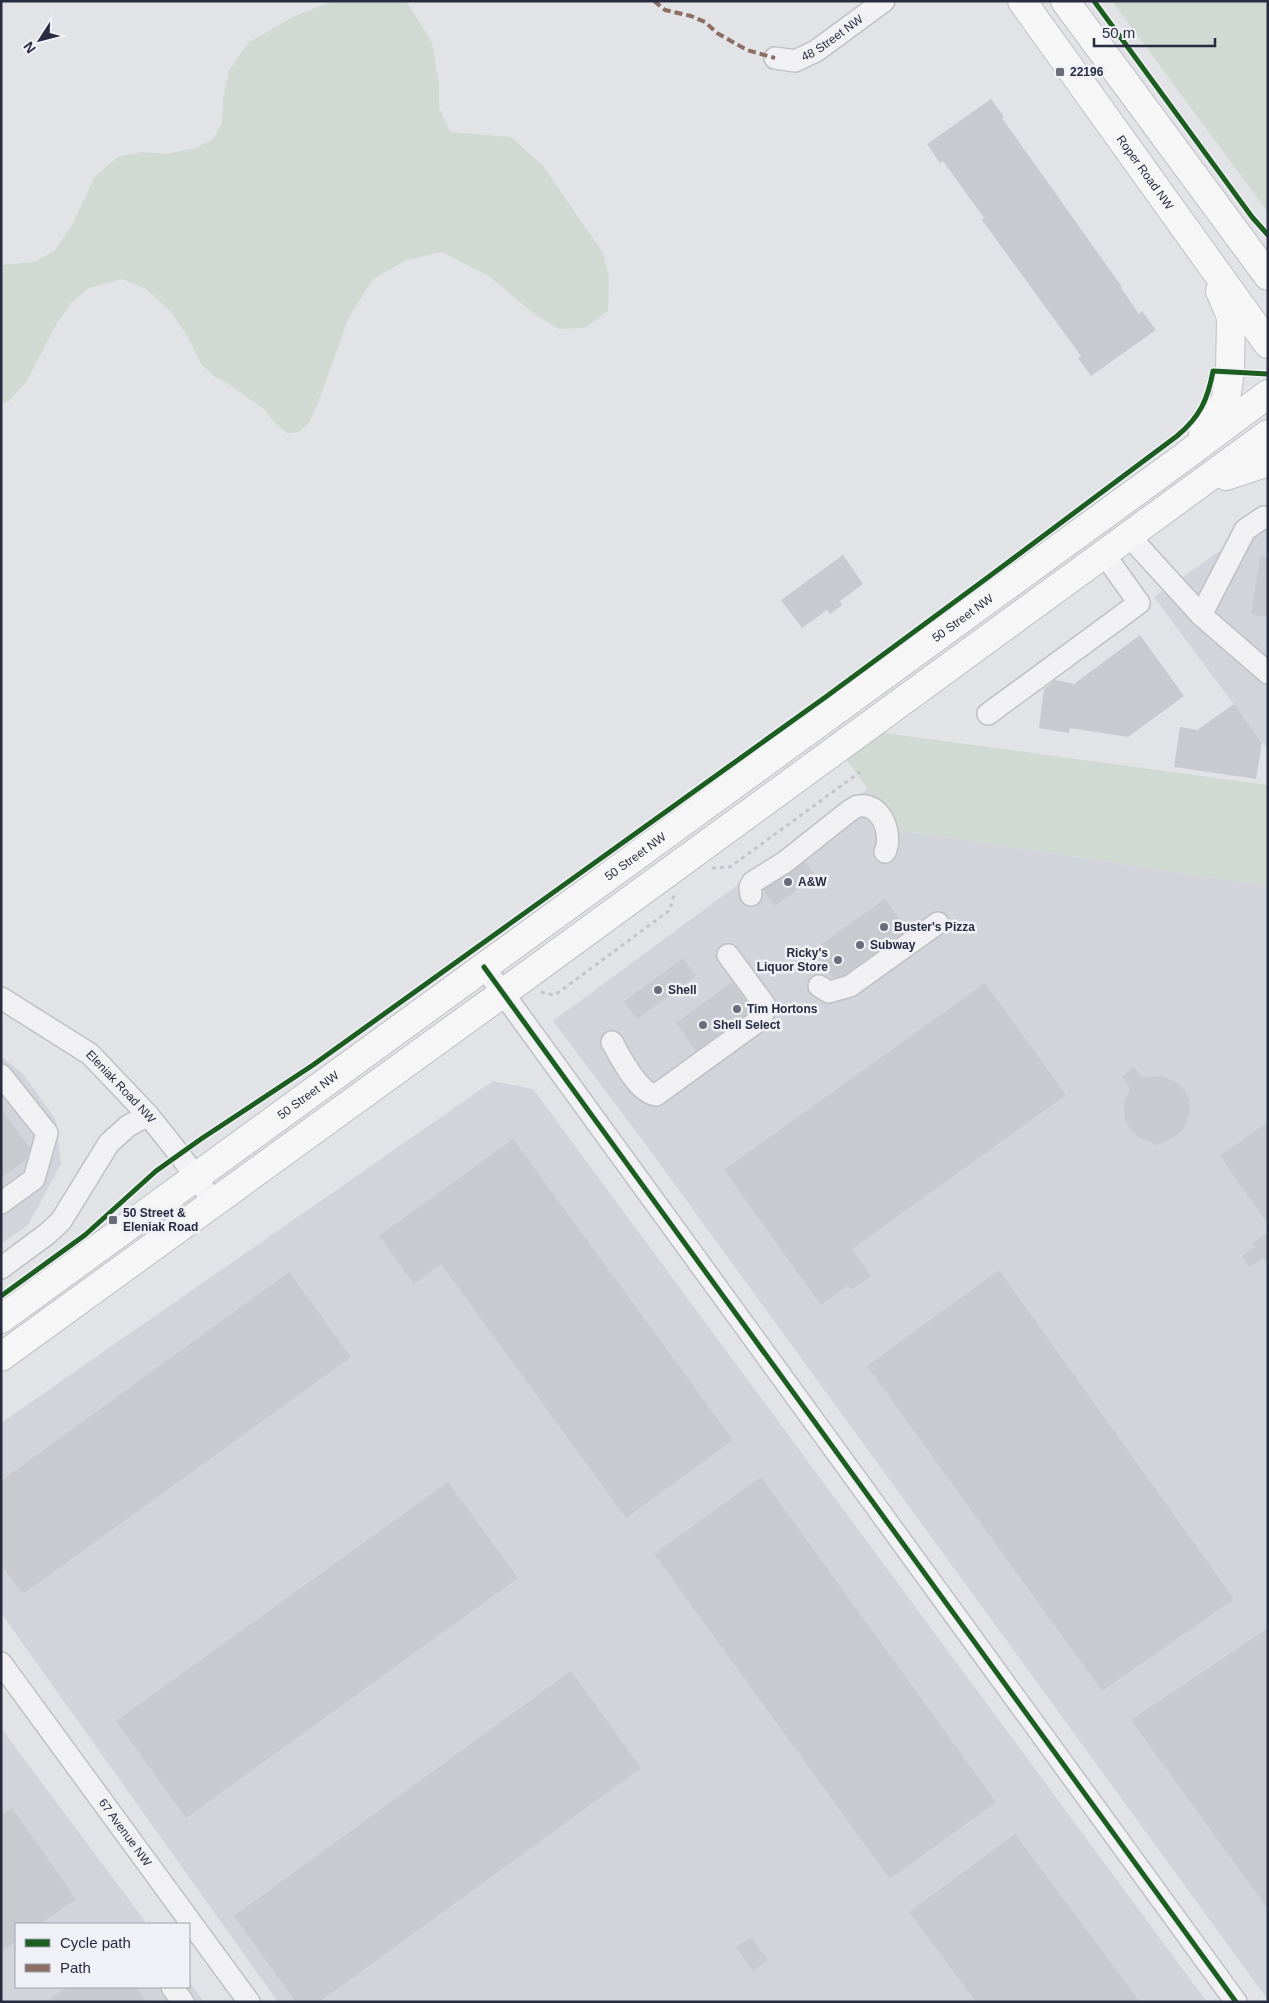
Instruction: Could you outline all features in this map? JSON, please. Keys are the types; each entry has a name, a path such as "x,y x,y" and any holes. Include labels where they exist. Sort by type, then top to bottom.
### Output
{"main road":[{"name":"Roper Road NW","path":"1022,1 1268,344"},
{"path":"1065,1 1268,276"},
{"path":"1236,231 1268,257"},
{"path":"1181,459 1213,421 1226,399 1230,371 1231,317 1207,259"},
{"name":"50 Street NW","path":"1,1319 1268,394"},
{"path":"1,1357 504,993 1268,434"},
{"path":"1196,486 1268,462"}],"street":[{"name":"48 Street NW","path":"775,58 795,61 816,51 884,1"},
{"path":"1201,614 1245,530 1264,517 1268,518"},
{"path":"1129,536 1201,614 1268,673"},
{"path":"988,714 1139,603 1104,554"},
{"path":"751,895 750,887 753,882 785,862 858,806 870,807 885,824 889,833 886,852"},
{"path":"819,986 829,992 850,986 938,923"},
{"path":"612,1042 637,1082 645,1091 656,1095 761,1019 764,1004 728,955"},
{"path":"484,967 1236,2002"},
{"name":"Eleniak Road NW","path":"1,998 90,1054 148,1115 214,1203"},
{"path":"1,1075 47,1133 34,1179 1,1202"},
{"path":"1,1268 47,1234 61,1221 109,1144 128,1126 148,1115"},
{"name":"67 Avenue NW","path":"1,1663 249,2002"},
{"path":"173,1988 183,2002"}],"path":[{"path":"711,868 730,867 860,772"},
{"path":"541,992 549,995 556,994 670,910 675,892"}],"shaded area":[{"path":"333,1 406,1 432,42 439,84 439,106 451,132 511,137 543,166 603,253 609,277 608,311 585,328 559,329 536,315 487,275 442,252 407,260 373,279 349,317 316,408 308,424 299,432 287,433 276,424 264,409 224,381 215,377 201,364 188,337 171,312 146,289 122,279 89,288 72,302 56,325 26,382 9,401 1,404 1,265 34,262 54,251 71,227 94,178 117,157 142,152 167,154 196,148 213,139 222,123 223,99 229,70 249,42 293,17"},
{"path":"1112,1 1268,1 1268,212"},
{"path":"1268,523 1268,750 1154,597 1250,530"},
{"path":"877,732 1268,785 1268,886 898,830 844,756"},
{"path":"868,789 898,830 1268,886 1268,2000 649,1149 553,1021"},
{"path":"1,1056 23,1074 56,1120 61,1164 28,1225 1,1244"},
{"path":"493,1081 533,1089 1207,2002 278,2002 1,1613 1,1423"},
{"path":"1,1728 146,1923 15,1923 15,1988 190,1988 190,1982 204,2002 1,2002"}],"building":[{"path":"991,99 1004,117 1002,118 1122,287 1139,314 1142,311 1156,330 1091,376 1078,358 1081,356 982,220 984,218 943,161 940,163 927,144"},
{"path":"843,555 863,584 840,601 842,605 830,614 827,610 802,628 781,600"},
{"path":"1260,557 1268,557 1268,617 1251,614"},
{"path":"1140,635 1184,696 1128,737 1070,728 1069,733 1039,728 1044,689 1055,680 1074,684"},
{"path":"1234,704 1262,743 1256,779 1174,767 1180,727 1197,730"},
{"name":"A&W","path":"805,862 816,876 775,906 763,890"},
{"path":"885,899 907,930 844,975 833,978 813,950"},
{"name":"Shell","path":"683,958 696,976 637,1019 624,1002"},
{"path":"732,982 751,1008 751,1011 696,1051 676,1023"},
{"path":"985,983 1066,1095 852,1249 871,1276 851,1290 848,1285 821,1305 724,1170"},
{"path":"1134,1067 1142,1078 1160,1076 1176,1082 1184,1090 1189,1100 1190,1112 1184,1128 1176,1136 1157,1145 1138,1137 1130,1129 1125,1119 1124,1103 1130,1088 1122,1077"},
{"path":"1,1109 30,1148 26,1160 1,1178"},
{"path":"1268,1122 1268,1224 1220,1156"},
{"path":"513,1139 733,1440 626,1518 441,1264 414,1284 379,1236"},
{"path":"1268,1232 1268,1265 1263,1258 1250,1267 1242,1256 1255,1247 1252,1244"},
{"path":"999,1270 1234,1599 1102,1691 867,1366"},
{"path":"289,1272 351,1357 23,1594 1,1565 1,1481"},
{"path":"761,1477 996,1802 890,1879 654,1554"},
{"path":"448,1482 518,1578 186,1818 116,1721"},
{"path":"1268,1628 1268,1909 1131,1720"},
{"path":"571,1671 641,1768 319,2002 296,2002 234,1916"},
{"path":"12,1808 76,1899 41,1923 15,1923 15,1942 1,1952 1,1816"},
{"path":"1015,1834 1140,2002 976,2002 909,1912"},
{"path":"751,1937 768,1960 753,1971 736,1947"},
{"path":"66,1988 137,1988 146,2002 46,2002"}],"marked path":[{"path":"654,1 665,10 691,16 705,22 717,33 747,50 775,58"}],"cycle path":[{"path":"1094,1 1252,217 1268,235"},
{"path":"1,1296 85,1235 156,1171 313,1065 827,696 1177,436 1192,422 1202,407 1213,371 1268,374"},
{"path":"484,967 1236,2002"}],"place":[{"name":"22196","path":"1060,72"},
{"name":"A&W","path":"788,882"},
{"name":"Buster's Pizza","path":"884,927"},
{"name":"Subway","path":"860,945"},
{"name":"Ricky's Liquor Store","path":"838,960"},
{"name":"Shell","path":"658,990"},
{"name":"Tim Hortons","path":"737,1009"},
{"name":"Shell Select","path":"703,1025"},
{"name":"50 Street & Eleniak Road","path":"113,1220"}]}
